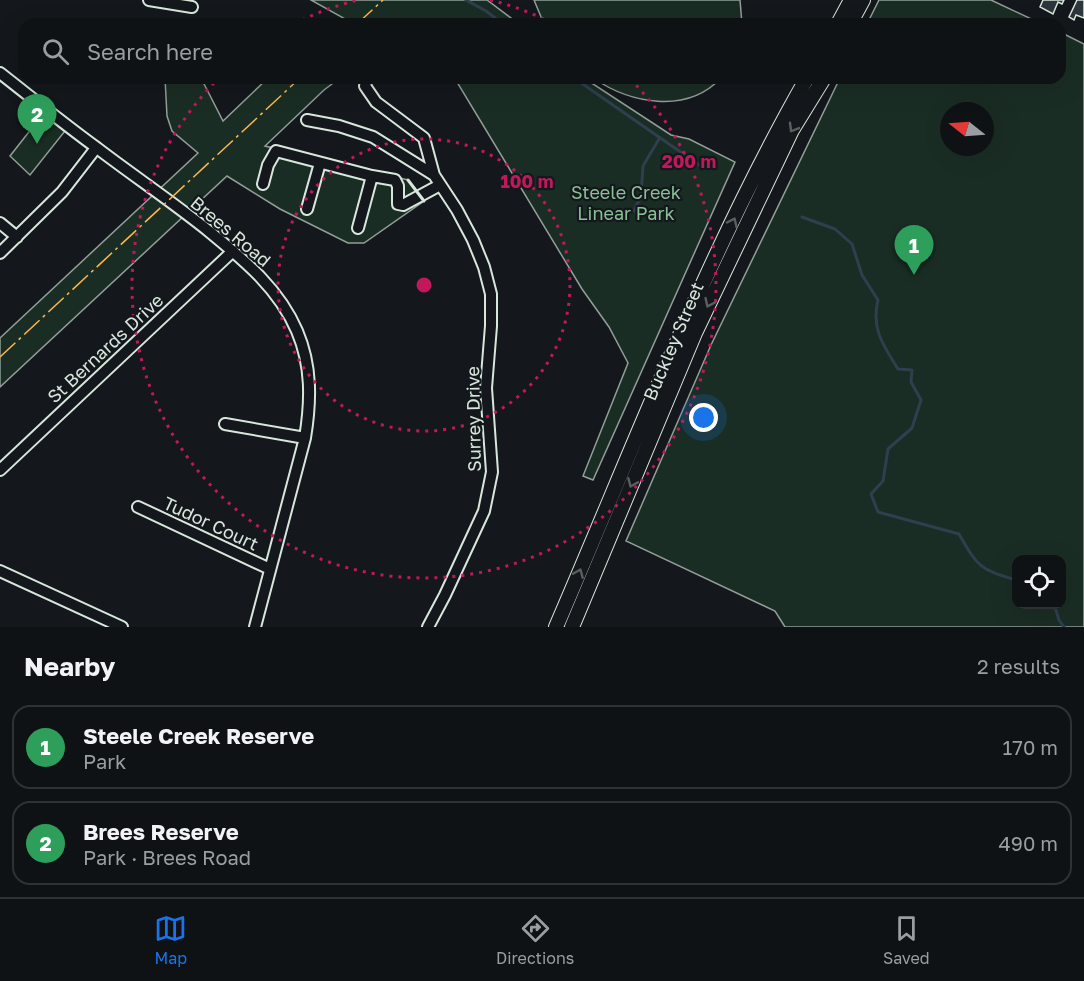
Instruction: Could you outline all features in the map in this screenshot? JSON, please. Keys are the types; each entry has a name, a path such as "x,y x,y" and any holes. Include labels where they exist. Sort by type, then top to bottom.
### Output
{"main road":[{"path":"841,18 851,0"},
{"path":"853,18 863,0"},
{"name":"Buckley Street","path":"556,627 659,379 771,141 804,84"},
{"name":"Buckley Street","path":"572,627 695,333 792,130 820,84"}],"street":[{"path":"149,0 192,7"},
{"name":"Brees Road","path":"0,73 234,251 269,286 286,308 297,331 305,356 310,407 305,438 255,627"},
{"path":"366,84 368,93 376,102 424,138 437,180"},
{"path":"307,120 339,126 373,137 437,180"},
{"path":"0,253 62,192 96,148"},
{"path":"263,184 268,165 276,151 395,180 398,186 398,204 403,206 437,180"},
{"path":"308,209 320,163"},
{"path":"358,228 372,176"},
{"name":"Surrey Drive","path":"428,627 483,511 492,472 486,388 491,294 484,267 473,240 437,180"},
{"path":"0,223 17,237"},
{"name":"St Bernards Drive","path":"0,470 234,251"},
{"path":"225,424 305,438"},
{"name":"Tudor Court","path":"138,507 270,569"},
{"path":"0,571 99,622 122,627"}],"green space":[{"path":"311,0 487,0 511,18 343,18"},
{"path":"534,0 740,0 742,18 542,18"},
{"path":"879,0 991,0 1029,18 870,18"},
{"path":"1066,35 1084,44 1084,627 785,627 775,611 626,541 711,345 837,84 1066,84"},
{"path":"165,84 204,84 223,121 262,84 332,84 265,146 408,180 424,201 364,243 348,243 280,209 227,176 0,387 0,338 198,153 172,131 167,116"},
{"name":"Steele Creek Linear Park","path":"458,84 593,84 671,135 689,139 735,162 593,480 583,476 628,363 609,327 582,289"},
{"path":"603,84 714,84 691,97 675,101 641,99"},
{"path":"43,114 65,131 30,175 10,156"}],"building":[{"path":"1043,0 1064,0 1062,4 1058,2 1053,14 1040,7"},
{"path":"1077,0 1084,0 1084,18 1076,15 1074,20 1069,17"}],"waterway":[{"path":"466,0 495,18"},
{"path":"583,84 705,169"},
{"path":"634,211 641,196 643,166 659,139"},
{"path":"802,217 835,229 852,244 862,275 878,300 876,320 883,344 898,369 912,370 911,382 921,400 912,428 888,449 883,481 871,494 878,512 959,534 981,565 994,573 1012,579"},
{"path":"1056,609 1064,627"}],"wall":[{"path":"408,180 424,201"}],"power":[{"path":"364,18 383,0"},
{"path":"0,357 294,84"}],"place":[{"name":"Brees Reserve","path":"37,144"},
{"name":"Steele Creek Reserve","path":"914,275"}]}
